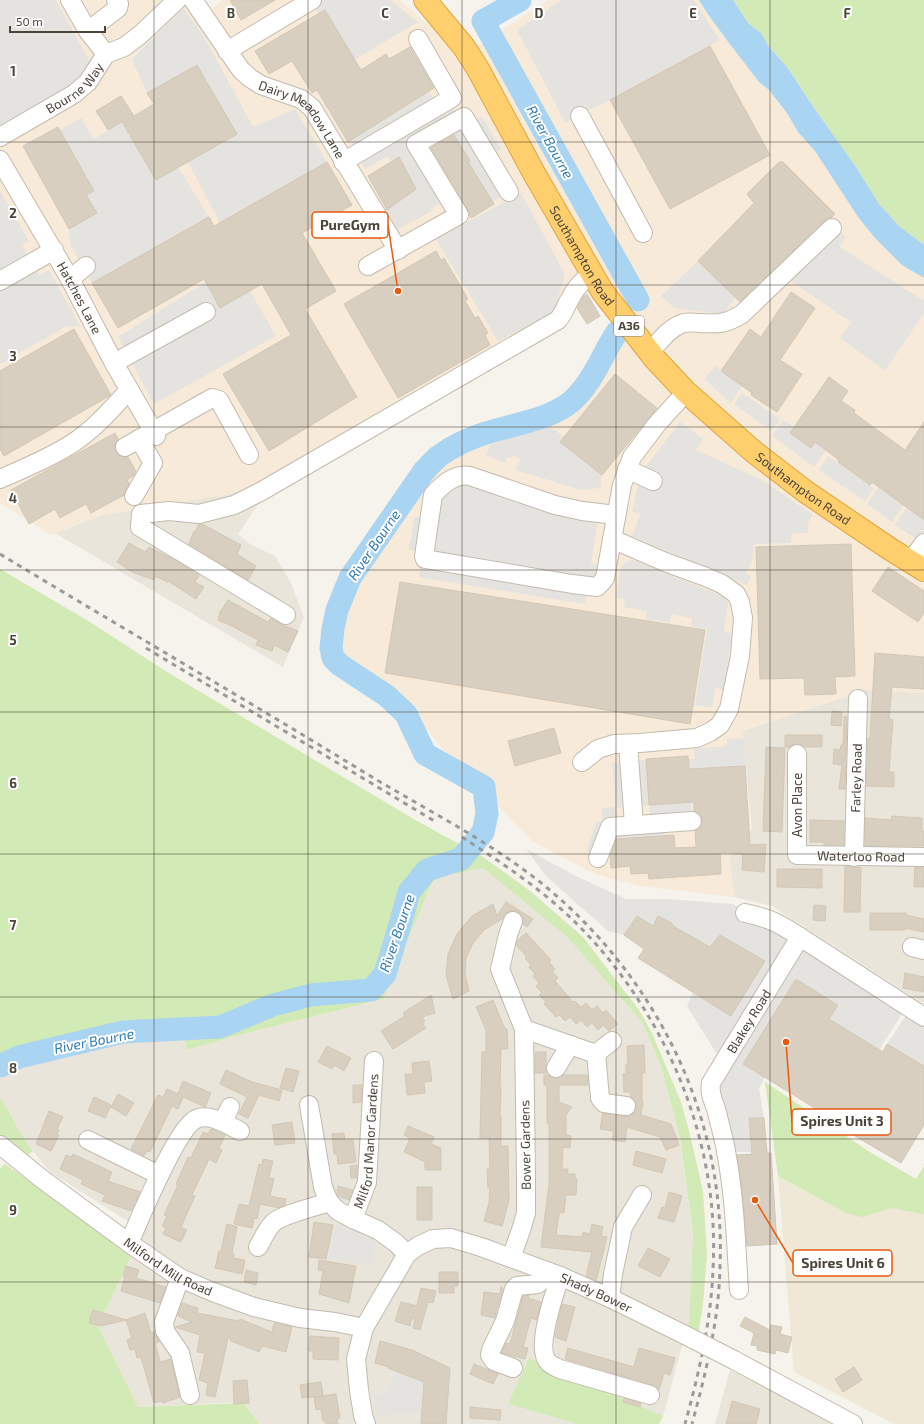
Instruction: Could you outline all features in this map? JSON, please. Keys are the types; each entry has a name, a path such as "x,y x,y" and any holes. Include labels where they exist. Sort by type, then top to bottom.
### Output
{"highway":[{"name":"Southampton Road","path":"425,0 464,47 478,69 539,182 592,273 608,299 642,343 686,392 736,437 800,487 890,549 922,556"},
{"name":"Southampton Road","path":"436,0 473,42 523,127 600,268 657,344 694,385 724,413 765,447 814,484 922,556"}],"street":[{"path":"70,0 88,31 106,54"},
{"path":"88,31 118,8 119,4 116,0"},
{"name":"Bourne Way","path":"0,137 68,97 83,86 93,75 106,54 124,47 140,35 177,0"},
{"name":"Dairy Meadow Lane","path":"193,0 241,70 261,85 294,96 312,108 343,162 398,250"},
{"path":"227,51 312,0"},
{"path":"343,162 452,98 418,39"},
{"path":"580,116 643,233"},
{"path":"368,266 459,215 416,144 464,117 508,192"},
{"name":"Hatches Lane","path":"0,160 54,250 129,390 143,438 153,463 134,496"},
{"path":"657,344 670,330 682,323 690,322 721,324 742,314 832,228"},
{"path":"0,281 54,250"},
{"path":"70,279 86,266"},
{"path":"286,615 140,527 141,514 170,510 199,514 234,505 260,492 558,320 578,286 592,273"},
{"path":"114,363 206,312"},
{"path":"0,479 42,461 73,443 107,415 129,390"},
{"path":"616,516 555,505 470,476 459,476 453,478 439,488 433,495 424,556 425,559 597,587 605,578 622,485 632,457 638,447 657,424 686,392"},
{"path":"143,438 212,398 220,400 249,455"},
{"path":"627,469 653,481"},
{"path":"582,762 598,749 614,744 697,738 720,725 729,710 733,696 740,650 743,618 740,602 736,594 722,584 612,539"},
{"name":"Farley Road","path":"854,857 858,699"},
{"path":"628,744 634,824"},
{"name":"Avon Place","path":"797,754 797,855"},
{"path":"598,858 610,826 692,821"},
{"name":"Waterloo Road","path":"797,855 924,857"},
{"path":"745,913 776,922 924,1017"},
{"name":"Bower Gardens","path":"511,1258 526,1212 524,1029 500,969 513,921"},
{"name":"Blakey Road","path":"739,1290 732,1196 727,1156 710,1090 711,1083 800,937"},
{"path":"524,1029 596,1053"},
{"path":"596,1053 612,1041"},
{"path":"556,1068 570,1045"},
{"path":"596,1053 601,1101 604,1103 626,1106"},
{"name":"Milford Manor Gardens","path":"353,1219 367,1182 374,1061"},
{"name":"Milford Manor Gardens","path":"309,1105 322,1187 329,1202 338,1211 378,1230 396,1243 406,1254"},
{"path":"129,1243 160,1175 185,1129 197,1119 226,1115 240,1130"},
{"path":"97,1138 160,1175"},
{"name":"Milford Mill Road","path":"0,1145 42,1179 129,1243 180,1278 213,1292 254,1306 300,1318 335,1322 364,1328"},
{"path":"610,1298 622,1227 642,1195"},
{"path":"258,1247 268,1229 274,1222 281,1218 329,1202"},
{"name":"Shady Bower","path":"366,1424 359,1390 356,1359 364,1328 406,1254 433,1239 451,1238 481,1247 554,1274 610,1298 734,1360 853,1424"},
{"path":"513,1368 494,1361 490,1356 491,1350 505,1322 514,1289 517,1286 538,1284 554,1274"},
{"path":"554,1274 543,1347 548,1363 560,1369 650,1395"},
{"path":"180,1278 164,1322 165,1331 180,1353 191,1361 190,1395"}],"shaded area":[{"path":"0,0 200,0 210,11 222,0 399,0 465,54 548,0 699,0 729,43 759,82 769,90 787,113 798,132 815,151 858,217 875,238 924,278 924,693 866,690 742,731 751,829 727,835 734,897 640,886 595,874 532,841 441,747 395,691 341,655 353,582 399,514 442,459 560,413 586,394 622,335 584,287 554,317 240,492 102,515 51,535 0,503"},
{"path":"0,0 56,0 95,71 0,127"},
{"path":"311,0 390,0 418,22 354,60 325,10 319,14"},
{"path":"561,0 694,0 720,40 610,100 565,122 517,30"},
{"path":"183,8 202,33 253,127 295,109 327,162 220,223 188,162 237,133 197,65 147,93 132,59"},
{"path":"429,92 434,99 355,148 350,141"},
{"path":"452,106 456,116 406,146 440,203 431,209 416,189 405,195 388,156 365,169 360,160"},
{"path":"482,117 501,149 488,157 509,192 492,202 453,134"},
{"path":"81,118 94,139 122,123 156,180 178,167 209,217 92,283 71,246 69,229 97,213 86,195 93,191 60,130"},
{"path":"416,189 432,211 397,230 387,210 405,195"},
{"path":"0,191 29,241 22,245 39,275 49,270 80,326 67,326 0,364"},
{"path":"521,193 565,274 554,312 498,341 436,239"},
{"path":"832,217 845,238 840,247 924,301 924,313 885,371 840,338 851,322 777,272"},
{"path":"698,261 736,298 722,314 674,308 661,296"},
{"path":"206,282 220,307 250,291 276,336 154,404 118,337"},
{"path":"715,366 742,386 731,403 704,379"},
{"path":"742,393 780,419 772,431 734,404"},
{"path":"783,420 794,427 790,433 811,448 815,442 826,450 814,467 772,435"},
{"path":"680,422 703,439 696,450 762,480 813,515 808,523 808,533 791,534 791,543 754,544 753,558 746,574 751,576 747,585 632,536 641,513 632,512 638,486 647,465"},
{"path":"546,424 564,437 560,442 602,475 600,488 581,490 516,470 520,459 514,456 507,458 505,463 486,455 494,441"},
{"path":"828,456 874,488 865,501 819,470"},
{"path":"260,481 267,491 238,534 250,544 275,556 290,581 304,617 283,667 55,533 102,515 240,492"},
{"path":"457,481 598,518 591,564 600,566 598,579 588,592 585,604 419,577 421,565 418,551 409,550 414,517 424,518"},
{"path":"879,487 904,505 892,522 867,504"},
{"path":"906,508 924,520 924,544 895,525"},
{"path":"633,560 720,595 727,601 728,604 724,631 732,633 724,690 715,688 712,708 695,705 707,629 691,626 692,618 671,614 670,623 646,619 647,611 624,607 625,599 616,598 621,566"},
{"path":"866,690 924,693 924,1004 772,906 734,897 727,834 752,830 742,731"},
{"path":"744,738 745,766 688,770 688,759 695,759 694,749 727,746 727,739"},
{"path":"646,760 649,805 640,806 637,761"},
{"path":"612,763 622,763 625,807 616,808 617,817 602,818 602,808 616,807"},
{"path":"691,801 692,812 650,815 649,804"},
{"path":"597,821 605,824 595,854 586,851"},
{"path":"665,829 665,835 609,839 609,833"},
{"path":"526,849 574,875 626,899 667,899 733,904 788,940 718,1056 687,1006 693,992 765,961 721,935 710,947 658,916 653,926 624,935 608,931 547,877"},
{"path":"483,868 567,937 642,1022 661,1066 679,1134 693,1233 689,1320 663,1416 529,1358 508,1404 578,1424 259,1424 244,1402 138,1407 98,1326 143,1231 50,1172 26,1142 0,1097 0,1059 88,1032 181,1022 187,1050 243,1034 383,999 434,878"},
{"path":"801,943 905,1009 879,1050 829,1019 838,1004 796,979 744,1064 765,1077 759,1088 764,1118 749,1118 751,1152 722,1152 708,1099"},
{"path":"909,1011 924,1020 924,1066 887,1044"},
{"path":"873,1154 924,1184 924,1424 894,1424 794,1372 778,1176 846,1213"},
{"path":"346,1225 376,1241 372,1265 329,1259 335,1226"},
{"path":"730,1370 835,1424 715,1424"},
{"path":"395,1372 424,1382 422,1413 375,1415 372,1391 377,1394 382,1394 390,1389"}],"green space":[{"path":"733,0 924,0 924,245 899,226 879,204 856,167 787,67 769,47 761,33 748,23"},
{"path":"0,569 90,622 167,672 417,821 483,857 529,890 583,937 639,1010 652,1033 681,1102 703,1191 707,1255 703,1304 698,1336 686,1331 689,1320 693,1233 680,1138 661,1066 642,1022 567,937 483,868 434,878 383,999 243,1034 187,1050 181,1022 88,1032 0,1059"},
{"path":"765,1082 873,1154 916,1179 924,1166 924,1214 891,1208 862,1217 846,1213 778,1176"},
{"path":"0,1097 26,1142 33,1151 25,1157 0,1139"},
{"path":"5,1164 132,1254 98,1326 138,1407 244,1403 259,1424 0,1424 0,1168"},
{"path":"529,1358 663,1416 659,1424 578,1424 508,1404"}],"water":[{"path":"699,0 733,0 748,23 761,33 769,47 787,67 856,167 879,204 899,226 924,245 924,278 902,265 875,238 858,217 815,151 798,132 787,113 769,90 759,82 729,43"}],"building":[{"path":"230,0 275,0 241,20"},
{"path":"325,10 361,70 386,54 389,59 410,47 434,88 348,142 317,90 312,93 292,61 269,74 255,51"},
{"path":"710,46 770,155 670,209 610,100"},
{"path":"197,65 237,134 156,180 122,122 108,130 96,111 121,96 134,116 154,104 147,93"},
{"path":"58,127 94,191 86,195 97,213 69,229 23,146"},
{"path":"454,135 470,161 468,162 494,204 471,218 468,210 431,148"},
{"path":"399,157 416,189 387,210 368,176"},
{"path":"327,162 352,205 302,233 336,291 305,309 357,397 269,451 223,374 291,335 262,284 220,308 204,279 118,328 92,283 209,217 214,226"},
{"path":"779,162 783,162 835,214 831,218 825,220 740,302 698,261 754,203 747,194"},
{"path":"436,251 441,260 444,258 468,299 465,301 475,318 478,316 488,333 485,335 490,345 398,398 344,304"},
{"path":"791,292 815,308 780,360 802,374 777,412 751,395 752,393 721,371 750,329 761,337"},
{"path":"587,294 600,316 587,324 577,308 584,296"},
{"path":"74,329 111,395 4,456 0,449 0,371"},
{"path":"615,374 657,408 602,475 560,442"},
{"path":"829,377 848,391 841,401 855,410 854,413 905,450 924,422 924,520 872,482 870,485 838,462 839,460 815,442 811,448 790,433"},
{"path":"115,433 118,439 115,446 116,452 120,456 128,457 136,471 133,476 127,480 129,483 124,495 91,513 86,504 60,518 55,509 29,524 11,490"},
{"path":"199,524 202,524 241,545 237,554 256,566 248,580 189,544 194,531 195,532"},
{"path":"129,543 145,552 149,547 175,560 199,575 195,582 204,587 196,599 168,581 155,576 154,580 132,572 117,562"},
{"path":"851,544 855,676 835,677 836,694 805,695 804,678 760,679 756,547"},
{"path":"888,567 924,591 924,613 918,622 872,591"},
{"path":"400,582 705,630 690,724 385,673"},
{"path":"228,600 268,622 271,618 298,631 288,652 274,645 272,651 256,645 258,640 218,620 220,612"},
{"path":"875,653 924,657 924,689 892,687 889,719 893,720 889,772 894,772 894,787 866,786 868,738 870,738"},
{"path":"832,711 842,712 841,726 831,725"},
{"path":"844,716 847,717 845,789 839,789 842,765 833,764 834,749 840,750 841,745 843,745"},
{"path":"554,728 561,753 515,766 508,741"},
{"path":"785,735 822,735 822,747 805,747 797,744 785,747"},
{"path":"766,747 785,748 782,832 763,831"},
{"path":"688,756 689,769 745,766 750,845 766,844 764,872 742,870 743,854 720,852 721,874 649,879 648,873 631,874 630,866 611,868 610,855 617,839 674,835 675,848 696,847 695,831 701,826 702,821 700,815 694,811 694,802 649,805 646,759"},
{"path":"892,816 922,818 924,846 865,846 865,818 891,820"},
{"path":"810,820 844,821 844,845 824,845 824,842 810,842"},
{"path":"845,866 861,867 860,912 844,912"},
{"path":"915,867 924,867 924,887 914,887"},
{"path":"777,869 822,869 822,888 777,887"},
{"path":"506,902 533,919 527,927 523,924 521,914 516,911 511,911 506,913 502,919 484,930 473,943 466,958 465,974 469,991 453,999 446,975 448,954 457,934 472,916 493,904 497,916"},
{"path":"814,905 826,906 825,921 813,920"},
{"path":"870,913 906,913 906,915 924,919 924,932 905,928 905,930 870,930"},
{"path":"637,916 653,926 658,916 710,947 720,935 765,961 731,1016 638,958 644,949 624,935"},
{"path":"526,933 551,960 549,962 555,969 552,971 558,978 555,981 573,1002 575,1001 581,1007 586,1003 592,1010 597,1006 603,1013 606,1010 618,1024 609,1031 603,1025 598,1030 592,1023 587,1027 581,1020 576,1024 570,1017 565,1021 559,1015 556,1017 544,1004 546,1002 539,995 542,993 536,986 539,983 533,976 535,974 529,967 531,965 525,958 527,957 516,945 518,940"},
{"path":"905,973 924,977 924,992 903,988"},
{"path":"796,979 838,1005 829,1019 883,1052 887,1044 924,1066 924,1125 901,1163 838,1126 839,1123 743,1064"},
{"path":"431,995 435,1013 422,1017 425,1021 422,1023 426,1028 393,1049 381,1031 405,1016 403,1013"},
{"path":"493,1000 505,1029 507,1029 508,1049 501,1049 501,1146 508,1146 509,1200 502,1226 484,1221 489,1203 490,1188 488,1188 487,1169 490,1169 489,1138 480,1138 482,1052 486,1052 486,1030 476,1007"},
{"path":"644,1045 645,1073 642,1073 643,1102 641,1115 671,1124 679,1145 666,1150 660,1137 627,1127 625,1142 612,1140 614,1131 600,1129 603,1113 627,1117 634,1112 636,1102 630,1097 631,1092 624,1092 623,1074 626,1074 626,1064 628,1064 627,1046"},
{"path":"327,1046 351,1058 344,1071 334,1065 332,1069 318,1062"},
{"path":"536,1052 546,1052 547,1073 535,1073"},
{"path":"429,1061 432,1081 424,1082 425,1093 407,1095 405,1074 413,1074 412,1063"},
{"path":"286,1068 299,1071 293,1092 280,1088"},
{"path":"226,1070 252,1082 282,1090 279,1101 259,1095 248,1118 239,1114 247,1097 220,1084"},
{"path":"544,1075 556,1078 564,1075 587,1075 588,1085 559,1085 559,1102 572,1107 566,1115 566,1135 571,1136 570,1148 563,1147 562,1169 568,1169 567,1174 575,1174 575,1178 577,1179 576,1195 566,1195 564,1213 559,1213 556,1235 582,1237 583,1232 590,1234 592,1224 603,1227 601,1236 607,1237 596,1281 586,1276 592,1252 541,1247 549,1184 549,1124 547,1124 547,1085 544,1085"},
{"path":"183,1081 211,1093 205,1107 183,1097 178,1109 172,1106 150,1152 147,1151 144,1156 131,1149 158,1095 163,1097 167,1089 178,1094"},
{"path":"353,1085 362,1085 361,1102 353,1103"},
{"path":"118,1094 134,1103 126,1116 111,1107"},
{"path":"94,1097 111,1105 105,1118 88,1111"},
{"path":"49,1111 63,1117 57,1129 59,1130 57,1134 59,1135 51,1151 36,1144"},
{"path":"749,1118 764,1118 767,1153 771,1153 777,1244 747,1246 742,1189 737,1155 752,1154"},
{"path":"292,1122 295,1143 275,1145 272,1125"},
{"path":"408,1126 434,1137 431,1144 441,1148 441,1170 425,1170 425,1162 404,1152 410,1138 404,1135"},
{"path":"211,1129 225,1135 219,1148 222,1150 216,1163 209,1159 192,1195 195,1196 181,1227 187,1230 181,1242 163,1234 166,1228 162,1226 167,1216 164,1215 178,1185 176,1184 188,1157 191,1158 203,1132 208,1134"},
{"path":"344,1133 345,1141 353,1140 356,1162 338,1164 337,1154 334,1154 332,1134"},
{"path":"636,1151 666,1159 662,1173 633,1165"},
{"path":"73,1154 112,1172 108,1181 140,1192 131,1211 102,1201 105,1195 81,1184 83,1180 60,1169 66,1155 72,1157"},
{"path":"263,1159 273,1161 269,1177 274,1179 270,1196 286,1199 285,1205 279,1208 260,1204 257,1219 254,1218 252,1228 234,1224 239,1204 249,1206 259,1164 262,1165"},
{"path":"357,1165 357,1178 351,1178 350,1166"},
{"path":"338,1186 353,1190 349,1200 338,1196"},
{"path":"417,1187 432,1187 432,1220 417,1220"},
{"path":"669,1192 682,1196 674,1222 658,1218 662,1207 665,1208"},
{"path":"314,1222 333,1225 326,1259 309,1257"},
{"path":"227,1224 237,1227 232,1253 234,1254 233,1258 245,1260 242,1274 215,1268 219,1251 221,1251"},
{"path":"648,1248 670,1259 660,1277 638,1266"},
{"path":"319,1260 356,1266 349,1303 319,1294 323,1271 318,1270"},
{"path":"126,1266 139,1270 136,1278 166,1287 160,1303 121,1291"},
{"path":"246,1270 258,1273 256,1285 244,1282"},
{"path":"439,1272 458,1272 458,1286 454,1286 454,1293 439,1293"},
{"path":"501,1287 503,1288 495,1318 481,1315 484,1292 500,1294"},
{"path":"421,1288 436,1291 433,1303 428,1302 420,1330 413,1328 415,1319 412,1318 410,1326 395,1321 401,1302 417,1306"},
{"path":"529,1295 528,1298 541,1302 537,1320 531,1318 523,1347 528,1348 525,1359 501,1353 506,1343 510,1344 523,1296"},
{"path":"182,1303 198,1308 197,1313 239,1321 240,1319 272,1332 274,1323 292,1327 286,1352 262,1346 259,1352 231,1341 229,1334 215,1397 206,1395 208,1383 199,1380 205,1353 197,1352 200,1335 175,1327 192,1322 178,1316"},
{"path":"562,1304 575,1307 566,1341 555,1337"},
{"path":"93,1310 126,1320 101,1326 89,1323"},
{"path":"145,1313 151,1333 155,1332 159,1342 155,1343 160,1362 171,1359 180,1397 163,1403 162,1401 154,1403 141,1357 137,1358 135,1349 130,1350 127,1340 132,1338 126,1320"},
{"path":"745,1317 770,1330 771,1325 782,1327 780,1334 792,1337 788,1353 776,1350 775,1354 757,1350 757,1346 751,1345 754,1333 740,1326"},
{"path":"310,1336 339,1338 338,1360 313,1359 313,1351 309,1351"},
{"path":"380,1341 412,1350 450,1368 446,1424 421,1424 424,1382 388,1368 389,1367 375,1363"},
{"path":"568,1348 634,1367 639,1348 675,1358 670,1375 664,1373 659,1390 653,1385 565,1359"},
{"path":"474,1364 498,1374 493,1384 470,1374"},
{"path":"854,1367 862,1380 843,1392 835,1379"},
{"path":"247,1380 249,1403 234,1404 233,1381"},
{"path":"321,1382 323,1396 302,1398 300,1385"},
{"path":"336,1394 340,1418 337,1419 338,1424 326,1424 325,1421 323,1421 321,1409 316,1410 314,1397"},
{"path":"624,1398 641,1403 640,1407 623,1402"},
{"path":"732,1401 760,1409 756,1424 726,1424"},
{"path":"470,1407 501,1410 500,1420 470,1418"}],"waterway":[{"name":"River Bourne","path":"520,0 483,21 638,300"},
{"name":"River Bourne","path":"0,1066 19,1057 123,1032 220,1027 273,1005 311,995 371,990 385,974 409,892 427,870 461,859 483,832 487,814 484,787 425,754 406,714 387,696 340,665 333,658 331,648 337,610 350,578 424,471 433,461 450,449 474,437 531,421 553,413 572,401 586,385 617,332"}],"railway":[{"path":"0,554 499,852 540,882 581,919 618,960 650,1005 676,1053 696,1103 711,1156 719,1210 719,1286 711,1346 692,1424"},
{"path":"146,648 436,822"},
{"path":"462,837 536,888 577,924 609,959 637,997 661,1039 681,1082 697,1127 707,1174 713,1221 713,1269 710,1308 695,1386 685,1424"}],"place":[{"name":"PureGym","path":"398,291"},
{"name":"Spires Unit 3","path":"786,1042"},
{"name":"Spires Unit 6","path":"755,1200"}]}
